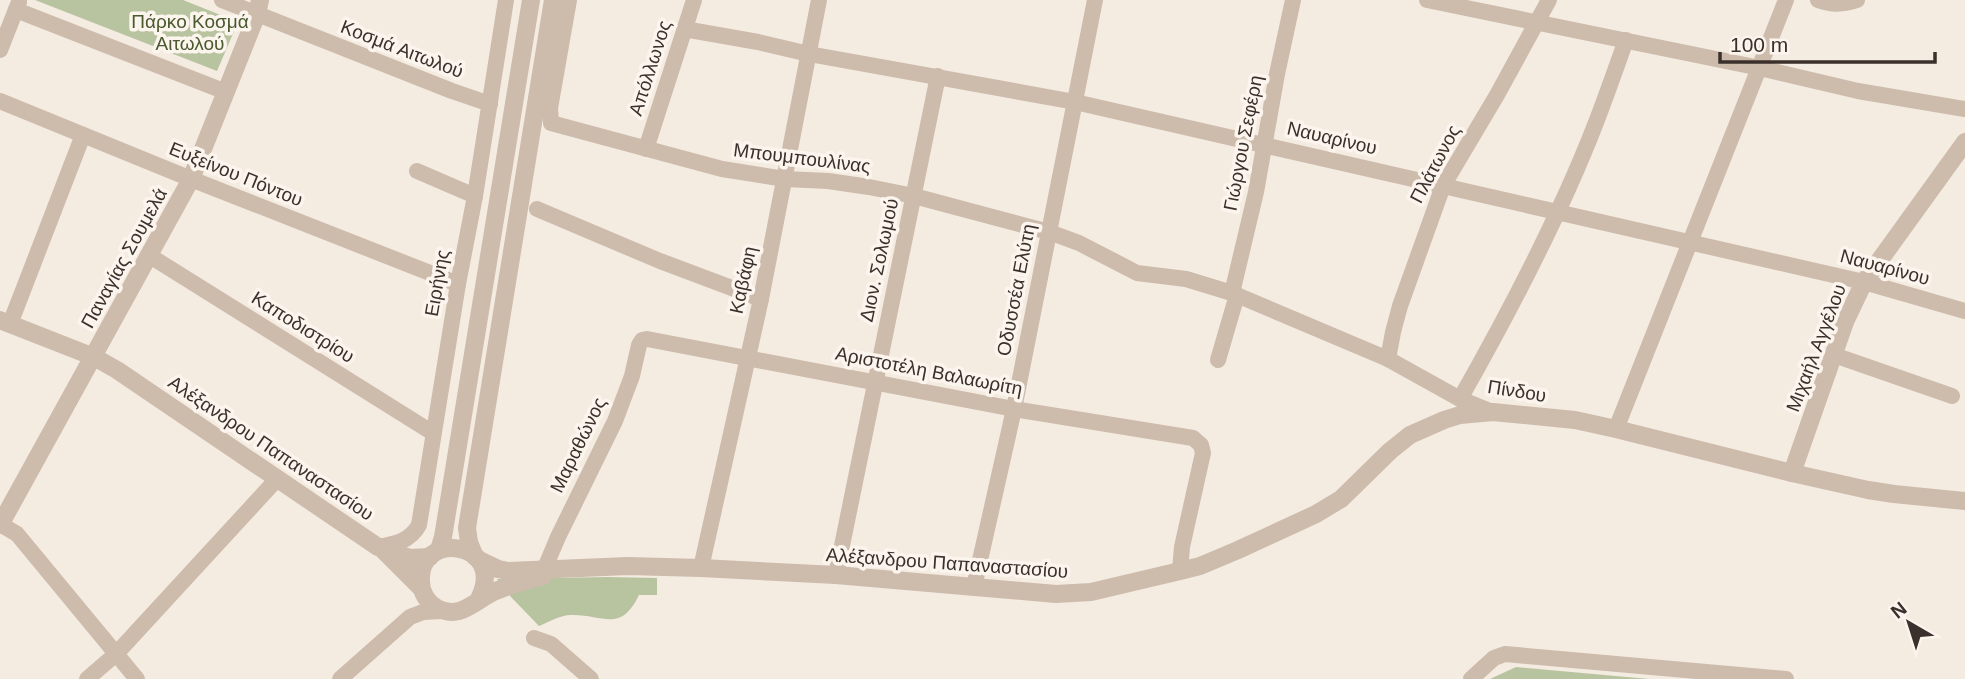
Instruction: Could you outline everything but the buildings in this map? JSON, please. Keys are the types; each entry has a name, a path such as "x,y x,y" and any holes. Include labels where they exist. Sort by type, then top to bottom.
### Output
{"street":[{"name":"Κοσμά Αιτωλού","path":"222,0 258,7 452,91 490,104"},
{"name":"Ειρήνης","path":"379,547 408,539 419,524 506,0"},
{"path":"421,588 423,566 434,554 443,537 531,0"},
{"path":"479,599 484,590 484,569 469,542 467,528 553,0"},
{"name":"Μπουμπουλίνας","path":"569,0 550,108 551,123 722,169 785,179 869,187 914,196 1049,232"},
{"name":"Απόλλωνος","path":"646,149 694,0"},
{"name":"Καβάφη","path":"701,568 761,299 819,0"},
{"name":"Οδυσσέα Ελύτη","path":"974,587 1014,409 1095,0"},
{"name":"Γιώργου Σεφέρη","path":"1218,360 1256,192 1293,0"},
{"path":"1427,0 1760,68 1858,91 1965,109"},
{"name":"Πλάτωνος","path":"1388,359 1400,306 1443,186 1549,0"},
{"path":"1616,429 1786,0"},
{"path":"1818,0 1845,4 1857,0"},
{"path":"0,50 18,5 226,92"},
{"name":"Παναγίας Σουμελά","path":"0,524 191,179 258,7"},
{"name":"Ναυαρίνου","path":"684,29 1075,102 1864,282 1965,312"},
{"path":"1460,399 1505,318 1557,212 1594,127 1626,40"},
{"name":"Διον. Σολωμού","path":"836,575 938,76"},
{"name":"Ευξείνου Πόντου","path":"0,101 458,284"},
{"path":"5,322 83,135"},
{"name":"Μιχαήλ Αγγέλου","path":"1792,473 1845,322 1864,282 1965,142"},
{"path":"417,171 475,196"},
{"path":"537,209 660,261 761,299"},
{"name":"Πίνδου","path":"1049,232 1079,243 1137,273 1186,279 1234,294 1388,359 1460,399 1493,412 1556,418 1616,429 1792,473 1894,495 1965,501"},
{"name":"Καποδιστρίου","path":"150,256 433,433"},
{"name":"Αλέξανδρου Παπαναστασίου","path":"5,322 94,357 117,370 379,547 410,558 434,554"},
{"name":"Αριστοτέλη Βαλαωρίτη","path":"647,339 1014,409 1193,438 1201,445 1203,453 1182,547 1180,571"},
{"name":"Μαραθώνος","path":"544,570 615,421 632,376 639,345 642,340 647,339"},
{"path":"1834,355 1952,396"},
{"name":"Αλέξανδρου Παπαναστασίου","path":"477,558 498,569 563,570 628,566 701,568 836,575 1056,594 1078,593 1200,566 1238,550 1316,514 1341,499 1410,435 1452,418 1493,412"},
{"path":"87,679 116,654 278,478"},
{"path":"0,524 17,534 137,679"},
{"path":"379,547 421,588 432,606 442,611"},
{"path":"434,554 449,547 461,548 477,558"},
{"path":"340,679 410,617 423,612 462,611 496,590 563,570"},
{"path":"534,638 551,644 592,679"},
{"path":"1471,679 1494,658 1505,654 1786,679"}],"green space":[{"name":"Πάρκο Κοσμά Αιτωλού","path":"35,0 183,0 238,22 217,71"},
{"path":"657,578 657,595 639,595 632,607 618,618 567,615 539,626 497,579"},
{"path":"1516,667 1649,679 1490,679"}]}
